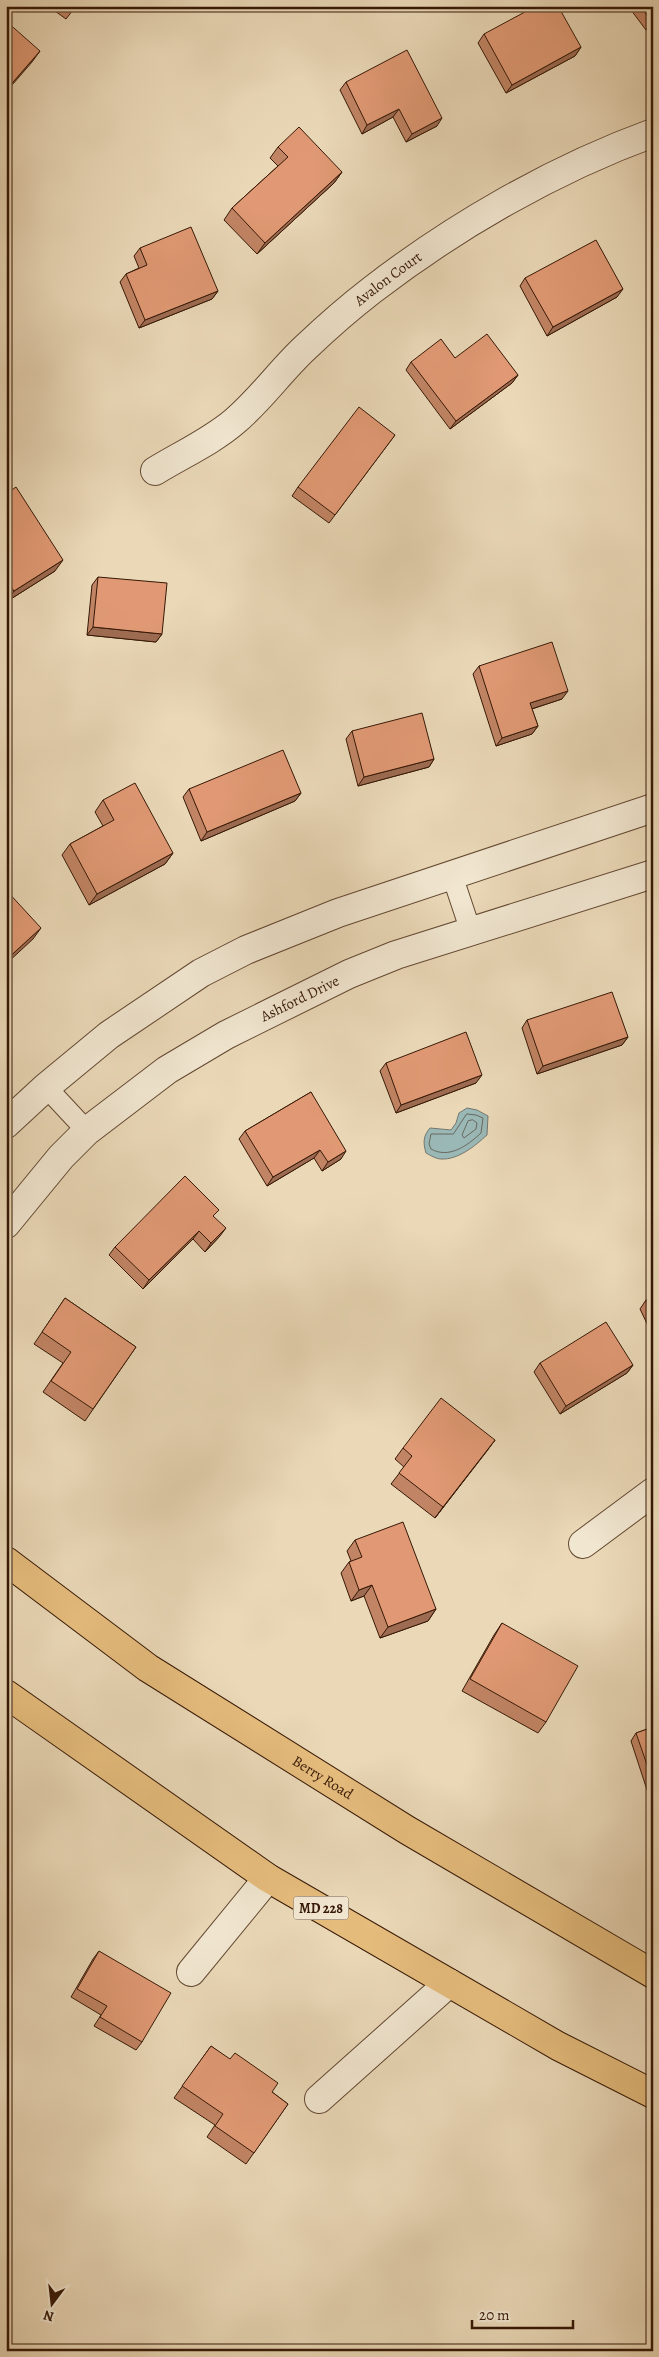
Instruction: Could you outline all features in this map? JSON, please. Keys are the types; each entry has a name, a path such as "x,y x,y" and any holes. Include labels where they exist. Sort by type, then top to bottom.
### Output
{"highway":[{"name":"Berry Road","path":"6,1561 148,1668 407,1830 653,1974"},
{"name":"MD 228","path":"6,1694 268,1878 558,2046 653,2094"}],"street":[{"name":"Avalon Court","path":"155,471 216,435 235,421 305,347 372,290 429,251 471,223 569,167 653,133"},
{"path":"6,1124 46,1087 109,1036 202,973 284,934 452,875 653,808"},
{"name":"Ashford Drive","path":"6,1224 62,1157 87,1131 167,1070 277,1008 349,974 396,955 653,874"},
{"path":"583,1544 653,1492"},
{"path":"191,1972 268,1878"},
{"path":"319,2098 449,1983"}],"lane":[{"path":"452,875 471,932"},
{"path":"46,1087 87,1131"}],"water":[{"path":"467,1108 477,1110 488,1116 487,1135 472,1148 454,1157 439,1159 426,1153 424,1140 430,1128 451,1130 456,1123 459,1113"}],"building":[{"path":"536,6 558,6 581,47 512,85 484,34"},
{"path":"640,6 653,6 652,22"},
{"path":"6,21 40,51 7,89 6,87"},
{"path":"407,50 442,118 412,134 399,109 367,125 346,82"},
{"path":"299,127 342,172 265,243 232,208 288,157 278,147"},
{"path":"191,227 218,291 145,320 126,274 147,265 140,248"},
{"path":"596,240 623,289 553,327 525,278"},
{"path":"487,334 518,375 456,421 411,362 441,339 455,358"},
{"path":"359,407 395,435 335,515 298,487"},
{"path":"16,487 63,560 14,591 6,579 6,494"},
{"path":"98,577 167,583 162,634 93,627"},
{"path":"552,642 568,691 530,703 538,726 502,738 479,666"},
{"path":"422,713 434,759 364,777 352,731"},
{"path":"283,750 301,793 207,832 189,789"},
{"path":"135,783 173,853 97,894 70,844 114,820 103,800"},
{"path":"6,890 41,928 6,960"},
{"path":"612,992 628,1037 543,1066 527,1020"},
{"path":"466,1032 482,1075 401,1105 386,1063"},
{"path":"311,1092 346,1151 328,1162 320,1150 273,1177 245,1131"},
{"path":"185,1176 219,1210 213,1216 226,1228 211,1243 199,1231 149,1280 115,1247"},
{"path":"653,1297 653,1315 646,1300"},
{"path":"65,1298 136,1347 93,1409 51,1381 71,1352 42,1332"},
{"path":"606,1322 633,1365 566,1406 540,1363"},
{"path":"441,1398 495,1440 443,1507 399,1473 412,1456 403,1448"},
{"path":"403,1522 436,1609 388,1627 372,1585 359,1590 349,1562 362,1557 355,1540"},
{"path":"502,1623 578,1666 546,1722 470,1679"},
{"path":"653,1727 653,1782 636,1733"},
{"path":"99,1951 171,1993 142,2042 100,2017 107,2006 77,1989"},
{"path":"211,2046 230,2059 235,2053 278,2083 272,2092 288,2104 254,2153 215,2126 223,2114 182,2086"}]}
